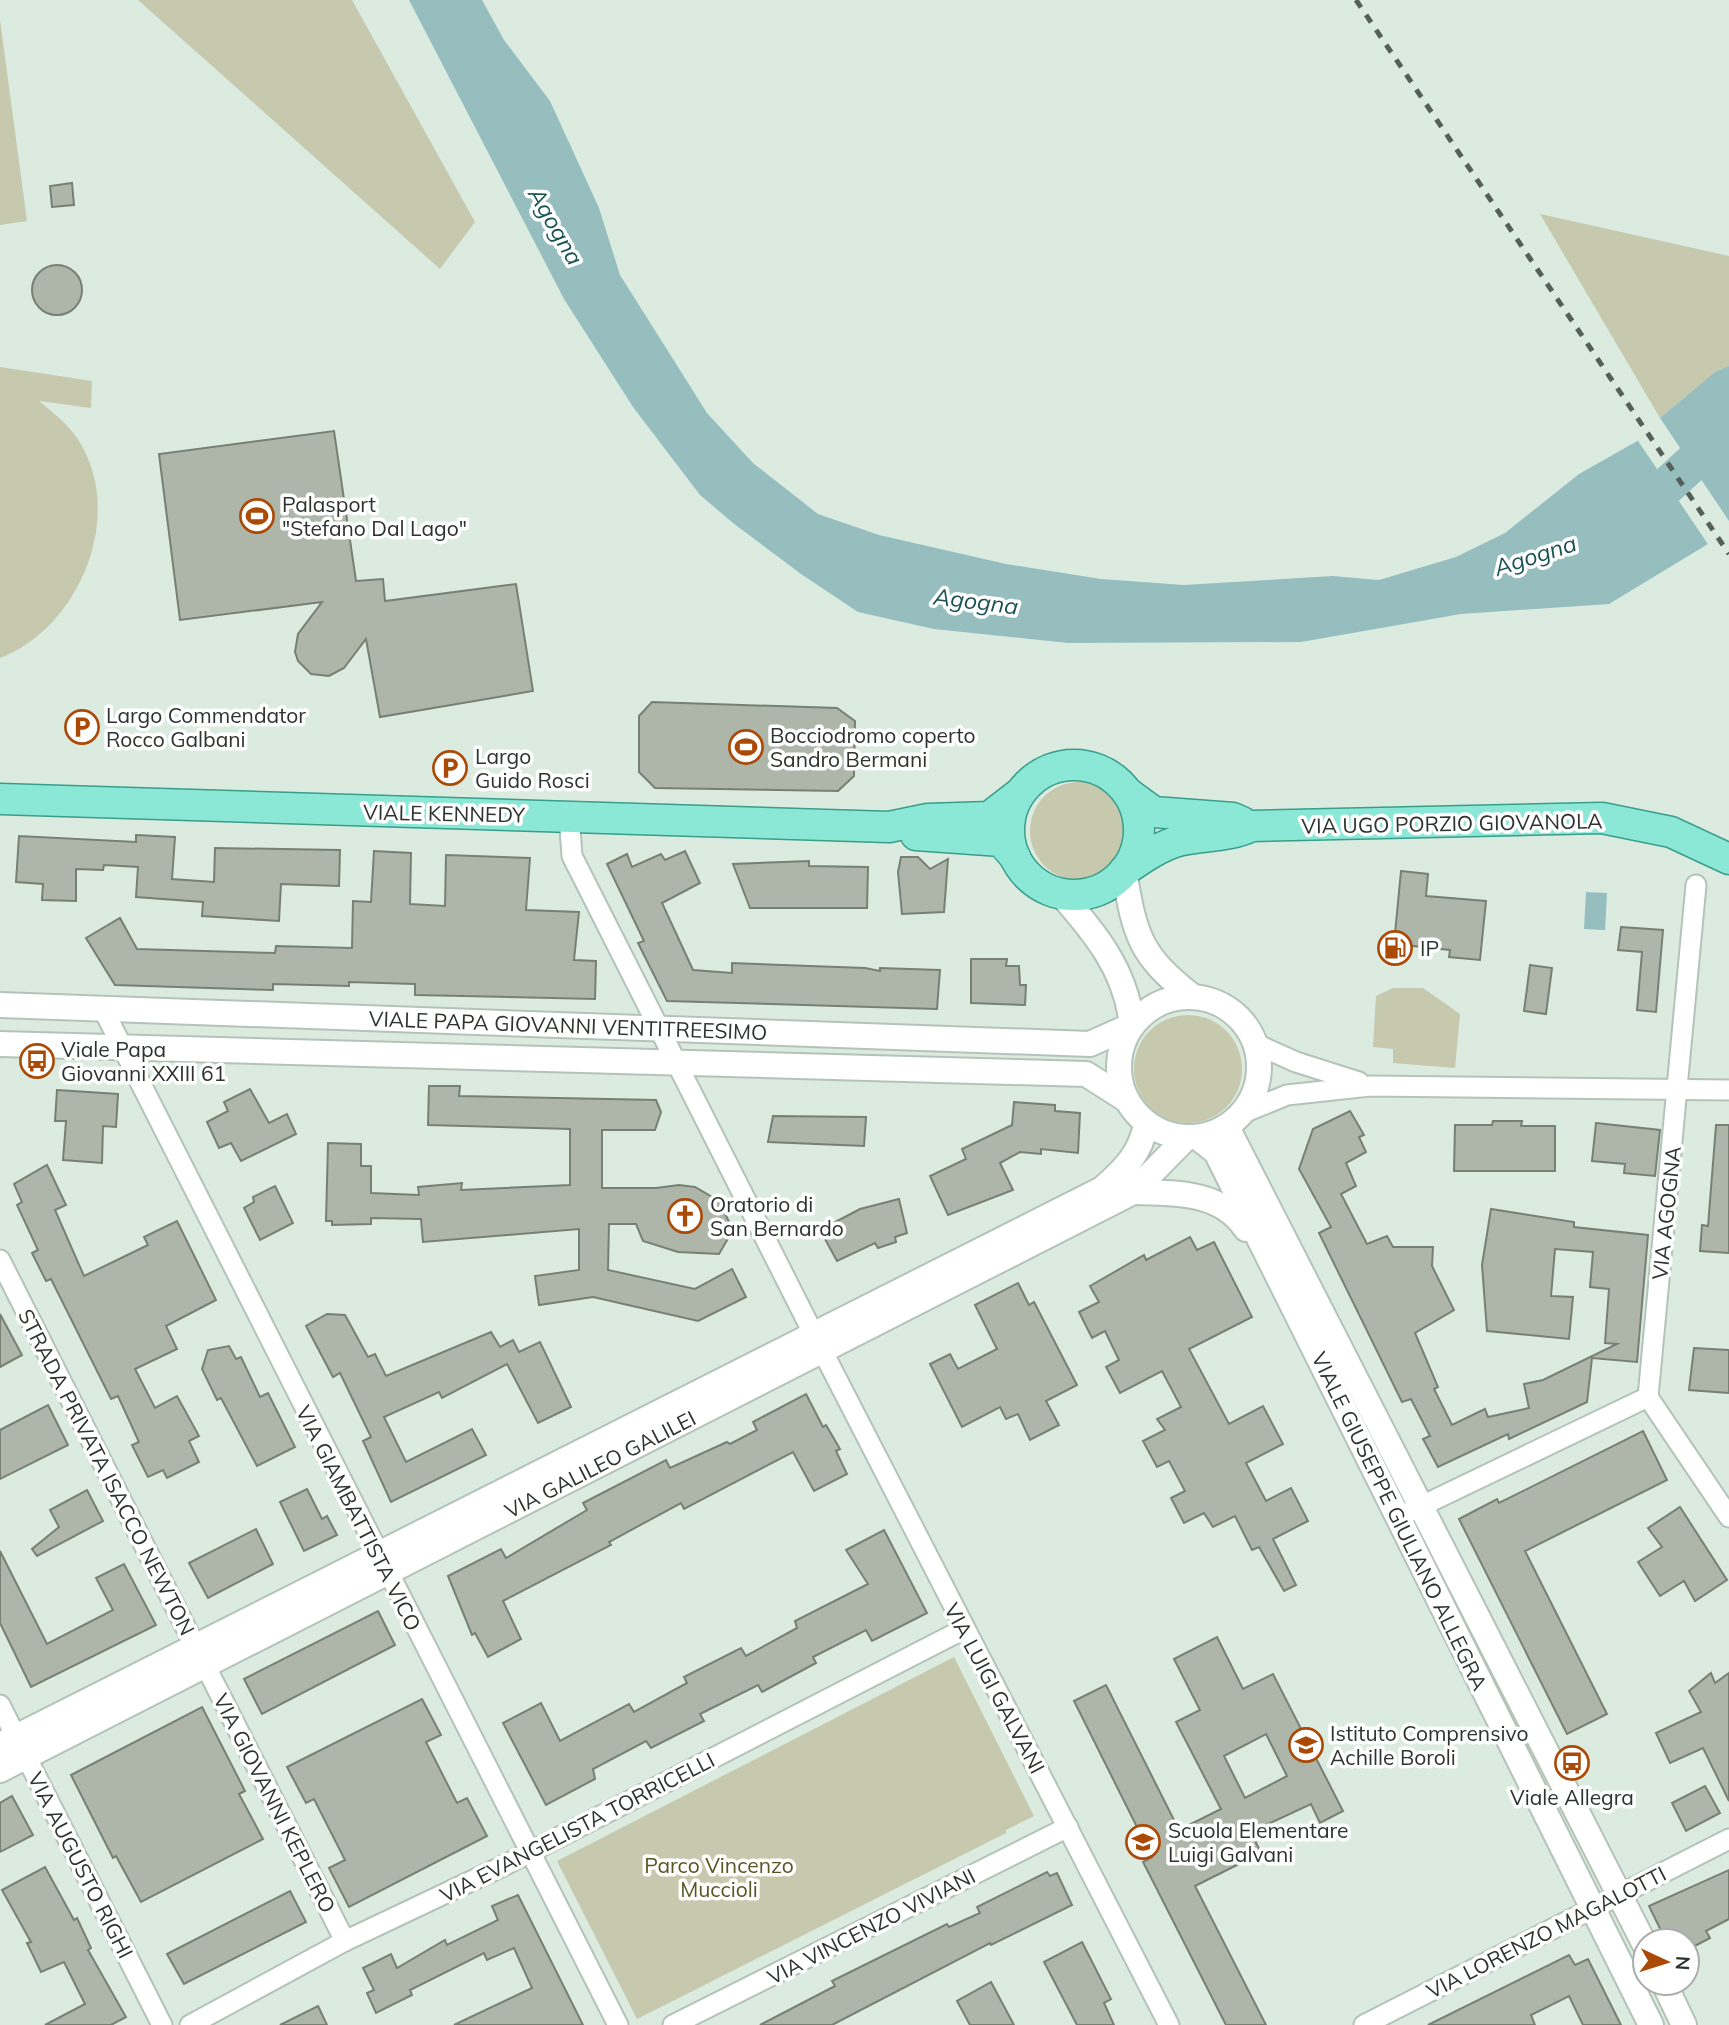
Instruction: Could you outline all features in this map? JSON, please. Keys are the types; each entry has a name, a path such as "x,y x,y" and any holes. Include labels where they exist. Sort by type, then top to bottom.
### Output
{"main road":[{"path":"1074,765 1095,768 1113,778 1128,793 1137,812 1139,833 1135,853 1124,871 1099,890 1080,895 1060,893 1042,887 1028,876 1001,841 927,838 889,827 928,819 989,817 1044,773 1074,765"},
{"path":"1015,857 1009,836 1011,813 1020,793"},
{"name":"VIA UGO PORZIO GIOVANOLA","path":"1128,793 1154,812 1233,818 1252,826"},
{"name":"VIALE KENNEDY","path":"0,799 889,827"},
{"name":"VIA UGO PORZIO GIOVANOLA","path":"1124,871 1146,856 1178,841 1233,835 1252,826 1602,818 1671,832 1729,859"}],"street":[{"name":"VIA LUIGI GALVANI","path":"569,816 572,856 964,1629 1169,2025"},
{"path":"1124,871 1133,922 1142,946 1158,968 1192,996"},
{"name":"VIA AGOGNA","path":"1648,1397 1679,1089 1696,885"},
{"path":"1060,893 1105,947 1130,999 1132,1025"},
{"path":"1235,1120 1254,1095 1260,1074 1256,1044 1250,1030 1234,1012 1215,1000 1192,996 1169,999 1149,1009 1132,1025 1122,1045 1118,1068 1127,1100 1146,1124 1165,1134 1192,1137 1235,1120 1287,1095 1370,1086 1729,1090"},
{"name":"VIALE PAPA GIOVANNI VENTITREESIMO","path":"0,1005 1090,1044 1132,1025"},
{"name":"VIA GIAMBATTISTA VICO","path":"103,1009 618,2025"},
{"name":"VIALE PAPA GIOVANNI VENTITREESIMO","path":"0,1044 122,1049 675,1060 1086,1074 1127,1100"},
{"path":"1256,1044 1296,1062 1370,1086"},
{"name":"VIALE GIUSEPPE GIULIANO ALLEGRA","path":"1235,1120 1422,1506 1636,1927"},
{"name":"VIA GALILEO GALILEI","path":"818,1342 1102,1189 1123,1171 1142,1143 1146,1124"},
{"name":"VIALE GIUSEPPE GIULIANO ALLEGRA","path":"1192,1137 1216,1152 1651,2025"},
{"name":"VIA GALILEO GALILEI","path":"0,1770 14,1746 200,1656 818,1342 1133,1192 1192,1137"},
{"path":"1133,1192 1173,1193 1212,1200 1238,1217 1266,1252"},
{"name":"STRADA PRIVATA ISACCO NEWTON","path":"0,1260 200,1656"},
{"path":"1398,1517 1648,1397 1729,1517"},
{"name":"VIA EVANGELISTA TORRICELLI","path":"190,2025 345,1941 530,1851 964,1629"},
{"name":"VIA GIOVANNI KEPLERO","path":"200,1656 345,1941"},
{"name":"VIA AUGUSTO RIGHI","path":"0,1705 14,1746 162,2025"},
{"name":"VIA VINCENZO VIVIANI","path":"673,2025 1068,1828"},
{"name":"VIA LORENZO MAGALOTTI","path":"1364,2025 1729,1839"},
{"path":"1671,1997 1685,2025"}],"green space":[{"path":"138,0 352,0 475,222 440,269"},
{"path":"0,20 27,221 0,225"},
{"path":"1540,214 1729,256 1729,366 1715,372 1660,418"},
{"path":"0,367 92,381 91,408 39,401 69,428 83,448 94,477 98,508 95,539 85,570 71,598 51,623 27,644 0,658"},
{"path":"1079,782 1098,786 1113,797 1124,812 1128,831 1124,850 1113,865 1098,876 1079,880 1060,876 1045,865 1034,850 1030,831 1034,812 1045,797 1060,786"},
{"path":"1393,988 1423,988 1460,1014 1455,1068 1393,1063 1393,1049 1373,1047 1376,996"},
{"path":"1188,1015 1209,1019 1226,1031 1238,1048 1242,1069 1238,1090 1226,1107 1209,1119 1188,1123 1167,1119 1150,1107 1138,1090 1134,1069 1138,1048 1150,1031 1167,1019"},
{"name":"Parco Vincenzo Muccioli","path":"954,1657 1034,1816 1006,1830 1006,1833 637,2019 557,1861"}],"water":[{"path":"409,0 482,0 504,40 550,101 599,208 620,275 707,413 753,463 818,514 879,535 1006,564 1101,579 1184,585 1333,576 1379,580 1456,557 1505,533 1579,474 1639,440 1708,544 1609,604 1461,614 1301,642 1068,643 934,629 858,612 801,574 700,495 633,407 564,299"},
{"path":"1729,366 1729,521 1660,418 1715,372"},
{"path":"1586,892 1607,893 1605,930 1584,929"}],"pier":[{"path":"1641,438 1711,541 1708,544 1638,441"}],"building":[{"path":"72,183 74,205 52,207 50,186"},
{"path":"47,266 67,266 81,280 81,300 67,314 47,314 33,300 33,280"},
{"name":"Palasport \"Stefano Dal Lago\"","path":"334,431 356,581 383,579 385,601 516,584 533,691 380,717 366,639 344,668 329,676 311,674 298,661 295,652 298,634 322,602 180,620 159,454"},
{"name":"Bocciodromo coperto Sandro Bermani","path":"652,702 837,708 855,721 854,776 838,791 655,788 639,772 639,716"},
{"path":"136,835 175,837 172,879 214,882 215,848 340,850 339,886 281,884 279,921 202,916 203,902 136,897 138,867 104,865 103,870 76,869 76,901 42,900 43,884 16,882 19,836 136,842"},
{"path":"374,851 411,853 410,904 445,906 446,855 530,858 526,910 579,912 574,960 596,961 595,999 415,995 415,984 349,982 349,986 273,984 273,990 115,985 86,938 120,918 137,949 275,953 276,946 352,948 353,901 371,902"},
{"path":"685,851 700,883 662,903 693,970 732,973 732,963 865,968 880,971 880,968 940,970 937,1009 667,1001 638,943 644,941 607,864 627,854 632,867 661,854 665,860"},
{"path":"901,857 918,857 930,869 948,859 944,912 902,914 898,872"},
{"path":"809,861 809,866 868,867 867,908 750,908 733,864"},
{"path":"1401,871 1428,874 1426,896 1486,901 1480,960 1449,957 1450,950 1394,944"},
{"path":"1621,927 1663,930 1656,1012 1637,1010 1642,952 1618,950"},
{"path":"971,959 1007,959 1006,966 1019,966 1020,985 1026,985 1025,1005 971,1003"},
{"path":"1530,965 1552,968 1546,1014 1524,1011"},
{"path":"429,1086 460,1086 459,1096 656,1100 661,1112 655,1130 602,1130 602,1188 656,1188 679,1185 695,1187 719,1201 733,1230 719,1254 678,1252 643,1241 636,1224 609,1224 608,1270 695,1289 732,1269 746,1297 698,1321 593,1297 539,1305 535,1276 579,1270 579,1229 423,1242 421,1219 371,1218 371,1224 332,1225 332,1221 326,1221 328,1143 361,1144 361,1166 371,1166 371,1193 419,1195 418,1187 462,1183 461,1190 570,1185 570,1129 428,1125"},
{"path":"250,1089 269,1123 287,1114 296,1134 241,1161 231,1143 219,1148 207,1122 228,1111 224,1102"},
{"path":"57,1090 118,1094 116,1127 103,1126 102,1163 63,1160 66,1121 55,1121"},
{"path":"1014,1102 1055,1105 1055,1111 1080,1113 1078,1153 1041,1149 1041,1154 1020,1152 1000,1163 1013,1190 948,1215 930,1176 966,1159 962,1149 1012,1125"},
{"path":"1350,1111 1364,1135 1359,1137 1366,1152 1346,1163 1356,1186 1341,1194 1367,1244 1387,1236 1393,1247 1433,1247 1432,1266 1454,1310 1415,1333 1438,1387 1434,1389 1452,1425 1485,1409 1488,1417 1529,1408 1524,1384 1543,1380 1617,1344 1605,1343 1609,1289 1590,1287 1593,1252 1555,1249 1551,1296 1573,1297 1569,1339 1487,1331 1482,1265 1491,1209 1574,1222 1574,1227 1648,1235 1637,1362 1592,1358 1587,1402 1509,1439 1508,1434 1438,1467 1423,1439 1430,1436 1411,1399 1402,1402 1319,1233 1331,1227 1299,1169 1313,1129"},
{"path":"773,1116 866,1117 864,1146 768,1142"},
{"path":"1493,1121 1522,1121 1521,1126 1555,1126 1555,1171 1454,1171 1455,1125 1492,1125"},
{"path":"1596,1123 1660,1130 1655,1176 1624,1173 1625,1164 1592,1161"},
{"path":"1716,1125 1729,1125 1729,1253 1700,1251 1702,1225 1708,1226"},
{"path":"47,1165 66,1205 55,1210 84,1276 148,1245 144,1237 177,1221 216,1300 166,1326 177,1349 135,1369 155,1408 177,1396 199,1436 189,1441 199,1462 167,1478 163,1470 148,1477 132,1445 139,1442 118,1396 111,1399 51,1279 46,1281 32,1253 38,1250 17,1205 22,1202 14,1184"},
{"path":"275,1186 293,1223 260,1240 244,1208 254,1202 253,1197"},
{"path":"899,1199 907,1233 895,1237 896,1242 878,1248 875,1243 837,1261 820,1230 860,1209"},
{"path":"1190,1237 1197,1250 1214,1242 1252,1317 1189,1349 1229,1424 1263,1406 1283,1444 1246,1463 1266,1501 1291,1488 1308,1521 1273,1539 1296,1585 1284,1591 1259,1547 1252,1550 1235,1516 1213,1527 1204,1513 1184,1523 1171,1498 1185,1491 1169,1461 1157,1467 1143,1441 1165,1430 1157,1419 1181,1407 1162,1371 1120,1393 1106,1367 1119,1360 1105,1331 1092,1338 1079,1312 1099,1302 1090,1286 1144,1255 1146,1260"},
{"path":"1018,1283 1029,1305 1034,1302 1077,1385 1046,1401 1059,1425 1030,1440 1018,1414 1006,1419 1000,1407 962,1427 930,1364 950,1354 958,1369 997,1349 975,1305"},
{"path":"0,1314 22,1355 0,1367"},
{"path":"327,1314 345,1315 368,1357 375,1354 386,1376 491,1332 500,1347 513,1340 519,1352 540,1342 571,1407 538,1423 507,1364 442,1398 439,1392 384,1417 406,1462 472,1429 486,1455 391,1502 363,1441 371,1437 340,1373 333,1377 306,1326"},
{"path":"229,1346 236,1359 241,1357 260,1397 268,1393 295,1447 257,1466 221,1398 217,1400 202,1369 208,1350"},
{"path":"1694,1348 1729,1350 1729,1393 1689,1390"},
{"path":"806,1394 823,1427 826,1425 840,1449 836,1451 847,1474 814,1491 793,1452 684,1509 681,1503 609,1542 611,1545 503,1601 521,1639 488,1657 475,1633 472,1635 448,1576 501,1549 506,1558 587,1510 583,1503 666,1460 670,1468 727,1442 730,1444 757,1430 753,1422"},
{"path":"48,1405 68,1445 0,1479 0,1430"},
{"path":"1643,1431 1667,1480 1525,1551 1607,1714 1567,1734 1459,1519 1497,1499 1499,1503"},
{"path":"307,1489 322,1519 327,1516 337,1535 304,1551 280,1502"},
{"path":"87,1490 103,1521 37,1556 32,1549 59,1527 50,1510"},
{"path":"1680,1507 1727,1580 1695,1601 1684,1581 1660,1596 1638,1562 1662,1547 1648,1528"},
{"path":"256,1529 273,1564 208,1598 189,1563"},
{"path":"884,1530 927,1613 872,1641 866,1630 813,1657 816,1663 762,1692 758,1685 700,1714 704,1721 651,1748 646,1741 593,1769 595,1779 546,1805 503,1723 541,1703 560,1741 629,1704 634,1712 687,1683 684,1677 741,1648 746,1656 797,1628 795,1621 868,1584 846,1550"},
{"path":"0,1551 47,1644 113,1610 96,1578 124,1564 156,1625 31,1687 0,1623"},
{"path":"378,1611 395,1645 262,1714 244,1679"},
{"path":"1217,1637 1243,1689 1273,1674 1343,1811 1320,1823 1311,1804 1251,1832 1261,1853 1195,1886 1266,2025 1226,2025 1143,1862 1152,1857 1074,1701 1106,1685 1179,1830 1221,1809 1176,1722 1200,1710 1174,1659","holes":["1266,1734 1287,1776 1245,1798 1224,1756"]},
{"path":"1711,1673 1715,1683 1729,1673 1729,1801 1703,1748 1670,1763 1656,1733 1701,1712 1689,1691"},
{"path":"422,1699 441,1735 426,1742 457,1803 467,1798 487,1836 349,1907 329,1868 345,1860 314,1799 306,1803 287,1767"},
{"path":"202,1707 245,1791 239,1794 263,1839 141,1902 116,1856 113,1858 71,1775"},
{"path":"1705,1786 1720,1813 1686,1831 1672,1803"},
{"path":"12,1796 33,1835 0,1852 0,1803"},
{"path":"45,1867 74,1920 77,1918 91,1948 88,1950 126,2017 111,2025 45,2025 85,2004 64,1962 41,1972 27,1943 31,1942 2,1890"},
{"path":"1729,1870 1729,1919 1706,1931 1710,1938 1701,1943 1701,1927 1659,1927 1649,1906"},
{"path":"1047,1872 1050,1876 1057,1873 1072,1905 991,1945 990,1943 832,2025 760,2025 835,1986 832,1981 947,1924 949,1927 980,1913 977,1907"},
{"path":"290,1891 306,1922 184,1984 167,1954"},
{"path":"518,1895 583,2025 454,2025 532,1988 514,1948 487,1960 484,1953 410,1990 412,1995 376,2013 367,1993 374,1990 363,1968 391,1954 397,1968 445,1940 447,1945 498,1920 492,1906"},
{"path":"1082,1942 1111,1999 1104,2003 1114,2025 1077,2025 1044,1962"},
{"path":"1569,1955 1575,1965 1588,1959 1621,2025 1583,2025 1569,1996 1531,2015 1535,2025 1428,2025"},
{"path":"991,1982 1014,2025 970,2025 957,2001"},
{"path":"318,2006 327,2025 280,2025"}],"waterway":[{"name":"Agogna","path":"1630,520 1729,429"}],"railway":[{"path":"1356,0 1729,554"}],"place":[{"name":"Palasport \"Stefano Dal Lago\"","path":"257,516"},
{"name":"Largo Commendator Rocco Galbani","path":"82,727"},
{"name":"Bocciodromo coperto Sandro Bermani","path":"746,747"},
{"name":"Largo Guido Rosci","path":"450,768"},
{"name":"IP","path":"1395,948"},
{"name":"Viale Papa Giovanni XXIII 61","path":"37,1061"},
{"name":"Oratorio di San Bernardo","path":"685,1216"},
{"name":"Istituto Comprensivo Achille Boroli","path":"1306,1745"},
{"name":"Viale Allegra","path":"1572,1763"},
{"name":"Scuola Elementare Luigi Galvani","path":"1143,1842"}]}
